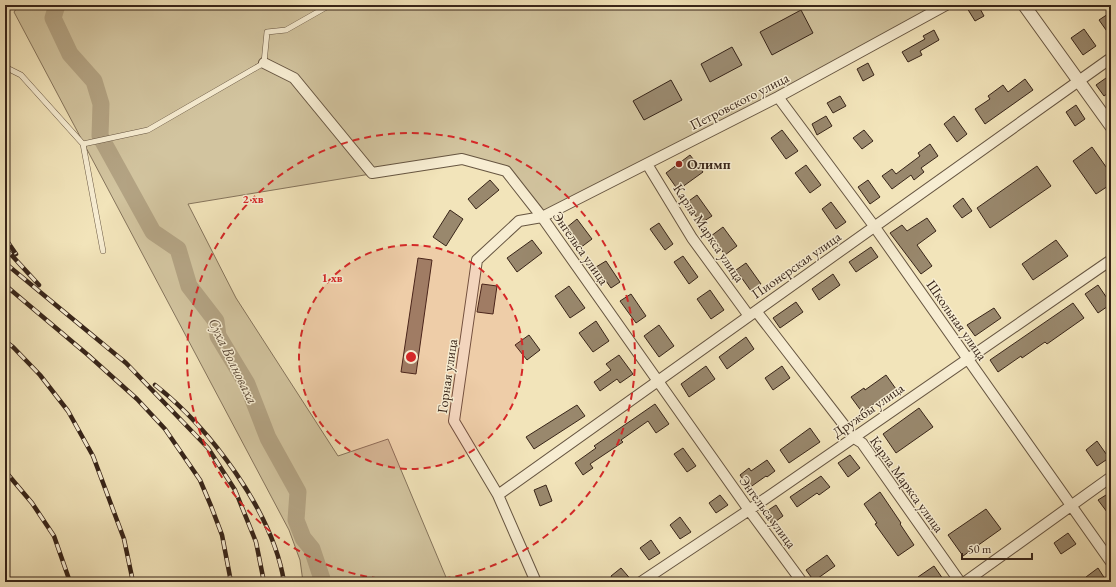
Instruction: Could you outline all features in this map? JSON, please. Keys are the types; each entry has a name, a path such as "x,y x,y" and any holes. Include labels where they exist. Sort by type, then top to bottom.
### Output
{"street":[{"name":"Петровского улица","path":"542,217 778,97 946,5"},
{"path":"1024,5 1111,126"},
{"name":"Пионерская улица","path":"498,495 1111,58"},
{"name":"Энгельса улица","path":"264,63 294,78 372,173 462,159 506,171 542,217 749,510 802,582"},
{"name":"Школьная улица","path":"778,97 874,226 1111,562"},
{"name":"Карла Маркса улица","path":"647,164 692,238 854,438 862,443 960,582"},
{"name":"Горная улица","path":"536,582 498,495 454,421 477,260 519,221 542,217"},
{"name":"Дружбы улица","path":"641,582 749,510 1111,260"},
{"path":"965,582 1111,477"}],"lane":[{"path":"83,144 148,130 264,63 267,32 286,30 330,5"},
{"path":"5,67 21,75 83,144 103,251"}],"shaded area":[{"path":"19,5 940,5 542,217 506,171 462,159 188,204 236,298 338,456 388,439 448,582 303,582 300,560 289,530 14,12"}],"building":[{"path":"973,5 978,5 984,16 975,21 967,8"},
{"path":"801,10 813,33 772,55 760,32"},
{"path":"1111,12 1111,37 1099,20"},
{"path":"1084,29 1096,46 1083,55 1071,38"},
{"path":"934,30 939,40 920,51 922,55 908,62 902,52 925,39 923,36"},
{"path":"732,47 742,65 710,82 701,64"},
{"path":"868,63 874,75 863,81 857,69"},
{"path":"1106,78 1111,85 1111,91 1104,96 1096,85"},
{"path":"1025,79 1033,90 985,124 975,109 990,99 988,96 1003,85 1008,92"},
{"path":"671,80 682,100 644,120 633,101"},
{"path":"840,96 846,106 833,113 827,103"},
{"path":"1076,105 1085,119 1075,126 1066,112"},
{"path":"826,116 832,126 817,135 812,124"},
{"path":"954,116 967,134 957,142 944,124"},
{"path":"782,130 798,151 786,159 771,138"},
{"path":"864,130 873,141 862,149 853,138"},
{"path":"930,144 938,156 921,168 924,172 914,180 911,175 892,189 882,176 892,169 896,174 920,156 918,153"},
{"path":"1092,147 1111,174 1111,184 1096,194 1073,161"},
{"path":"690,155 703,172 678,190 666,173"},
{"path":"806,165 821,185 810,193 795,173"},
{"path":"1037,166 1051,186 990,228 977,208"},
{"path":"490,180 499,190 476,209 468,199"},
{"path":"868,180 880,197 870,204 858,187"},
{"path":"697,195 712,216 701,223 686,203"},
{"path":"963,198 972,211 962,218 953,206"},
{"path":"831,202 846,222 836,229 822,209"},
{"path":"450,210 463,219 446,246 433,237"},
{"path":"927,218 936,231 917,245 932,266 921,274 890,233 902,225 907,231"},
{"path":"577,219 592,239 580,248 566,228"},
{"path":"659,223 673,244 665,250 650,229"},
{"path":"723,227 737,246 725,255 711,236"},
{"path":"532,240 542,253 517,272 507,258"},
{"path":"1056,240 1068,256 1033,280 1022,264"},
{"path":"871,247 878,257 856,272 849,262"},
{"path":"683,256 698,277 689,284 674,262"},
{"path":"418,258 432,260 416,374 401,372"},
{"path":"606,261 620,282 611,288 596,267"},
{"path":"746,263 761,284 751,291 736,270"},
{"path":"833,274 840,285 819,300 812,289"},
{"path":"482,284 497,286 493,314 477,312"},
{"path":"1098,285 1111,304 1098,313 1085,294"},
{"path":"569,286 585,308 570,318 555,296"},
{"path":"710,290 724,310 711,319 697,299"},
{"path":"631,294 646,316 636,323 620,301"},
{"path":"796,302 803,312 780,328 773,318"},
{"path":"1073,303 1084,318 1047,344 1045,342 998,372 990,360"},
{"path":"994,308 1001,318 975,336 967,325"},
{"path":"596,321 609,341 593,352 579,333"},
{"path":"659,325 674,346 659,357 644,336"},
{"path":"529,335 540,350 527,360 515,345"},
{"path":"746,337 754,349 727,369 719,357"},
{"path":"619,355 633,374 620,383 617,379 600,391 594,382 611,370 606,364"},
{"path":"706,366 715,379 689,397 681,384"},
{"path":"782,366 790,378 773,390 765,378"},
{"path":"886,375 896,389 862,412 851,397 864,388 865,390"},
{"path":"655,404 669,424 656,433 648,421 621,440 623,442 590,464 593,468 583,475 575,463 596,448 594,446"},
{"path":"577,405 585,416 534,449 526,437"},
{"path":"919,408 933,427 896,453 883,434"},
{"path":"810,428 820,442 789,463 780,450"},
{"path":"1097,441 1109,458 1097,466 1086,450"},
{"path":"683,448 696,466 687,472 674,454"},
{"path":"850,455 860,468 848,477 838,463"},
{"path":"767,460 775,471 749,488 740,475 749,468 751,471"},
{"path":"821,476 830,487 819,495 817,493 797,507 790,497"},
{"path":"546,485 552,501 540,506 534,490"},
{"path":"880,492 914,545 898,556 875,524 877,523 864,504"},
{"path":"720,495 728,505 716,513 709,503"},
{"path":"1106,495 1111,502 1111,509 1107,512 1098,500"},
{"path":"776,505 783,516 772,524 764,513"},
{"path":"986,509 1001,529 963,556 948,535"},
{"path":"680,517 691,532 680,539 670,525"},
{"path":"1068,533 1076,544 1061,554 1054,543"},
{"path":"651,540 660,553 649,560 640,548"},
{"path":"827,555 835,566 814,581 806,570"},
{"path":"934,566 943,579 939,582 921,582 918,577"},
{"path":"621,568 633,582 607,582 612,578 611,576"},
{"path":"1098,568 1107,582 1089,582 1086,577"}],"waterway":[{"name":"Суха Волноваха","path":"57,5 53,18 70,54 94,81 101,104 100,136 153,232 178,249 189,286 216,321 218,336 247,384 268,438 298,492 296,520 303,538 312,549 323,582"}],"railway":[{"path":"5,238 16,254"},
{"path":"5,248 39,285"},
{"path":"5,263 126,363 208,448 235,490 256,542 264,582"},
{"path":"5,285 88,355 137,399 165,429 200,480 222,535 231,582"},
{"path":"5,341 13,347 40,375 68,411 93,456 124,539 133,582"},
{"path":"155,385 197,424 236,473 253,500 267,528 278,555 284,582"},
{"path":"5,471 32,503 54,536 70,582"}],"place":[{"name":"Олимп","path":"679,164"}]}
